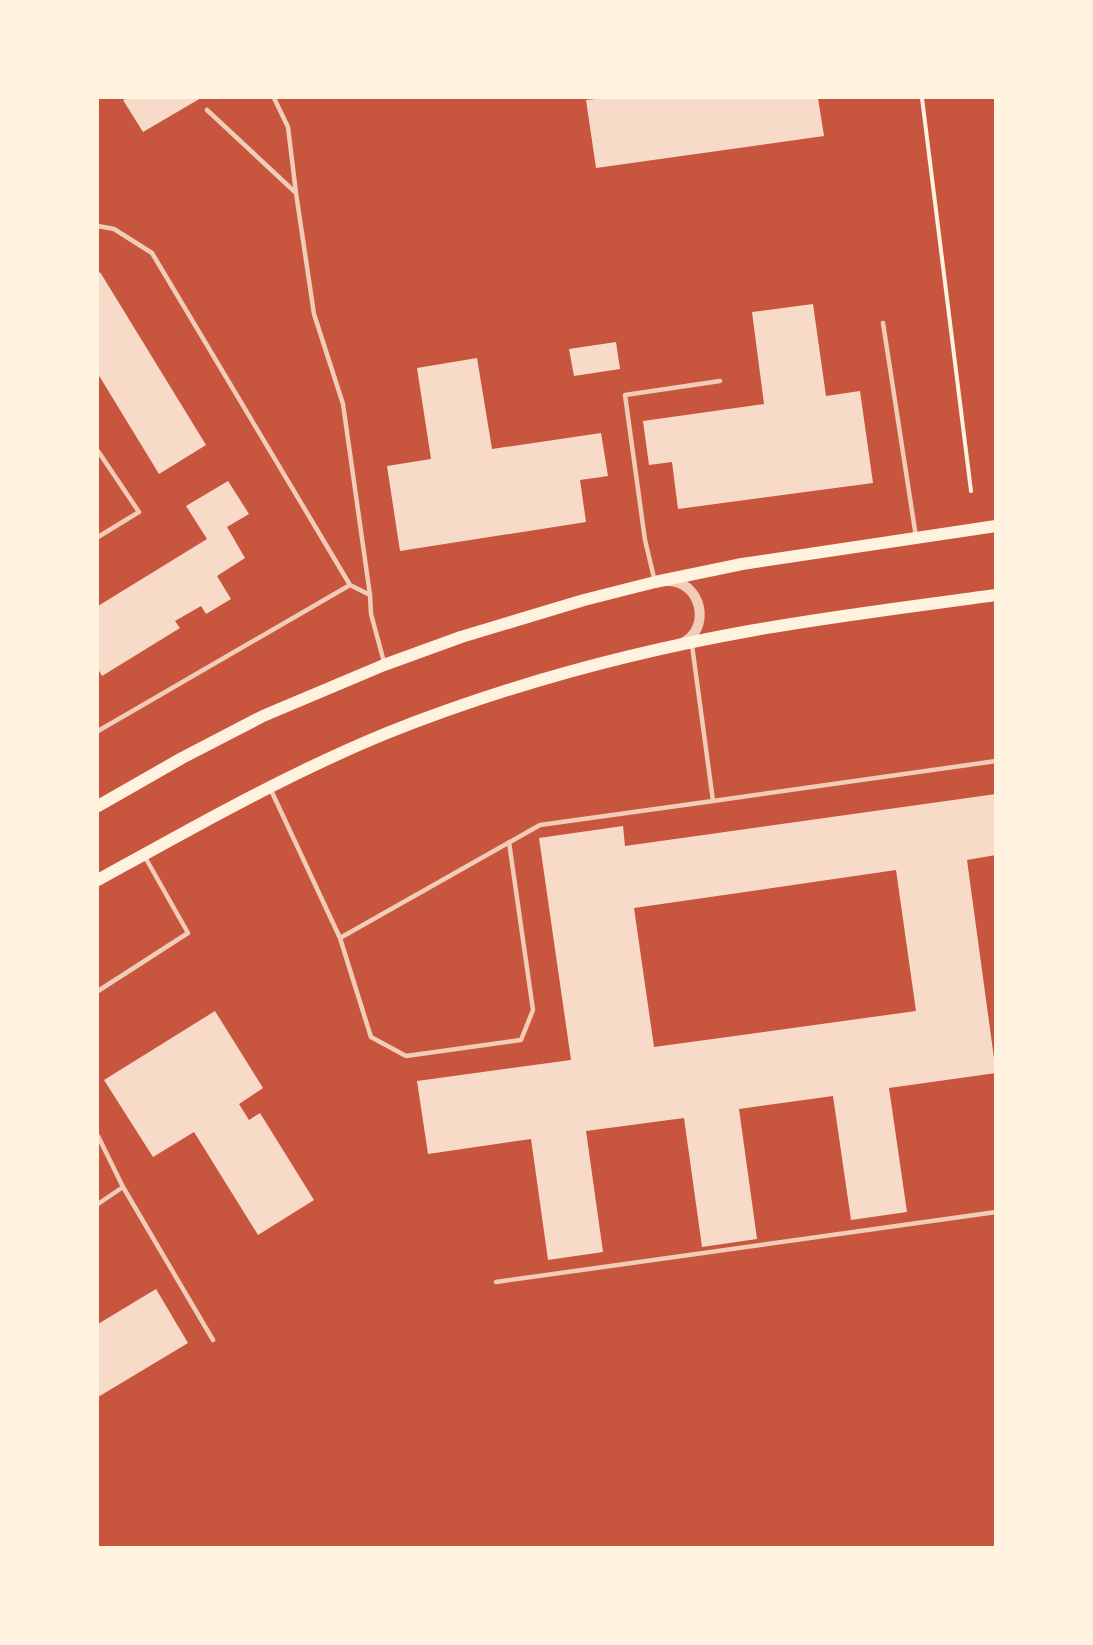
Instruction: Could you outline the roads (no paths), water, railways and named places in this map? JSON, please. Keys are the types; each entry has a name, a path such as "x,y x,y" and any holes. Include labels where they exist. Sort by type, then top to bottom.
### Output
{"main road":[{"path":"98,806 182,758 263,717 384,665 472,634 584,600 657,581 742,564 996,526"},
{"path":"98,880 270,788 387,734 492,696 601,664 674,646 755,630 996,595"}],"street":[{"path":"657,581 672,580 683,584 692,591 701,612 694,634 685,642 674,646"}],"lane":[{"path":"274,98 288,127 314,315 343,404 371,614 384,665"},
{"path":"207,110 296,193"},
{"path":"98,226 114,229 152,253 350,585 370,595"},
{"path":"883,323 916,537"},
{"path":"657,581 645,540 625,394 720,381"},
{"path":"98,451 139,512 98,537"},
{"path":"98,731 350,585"},
{"path":"692,643 712,801"},
{"path":"340,938 540,825 996,761"},
{"path":"270,788 340,938 371,1037 406,1056 521,1040 533,1010 509,842"},
{"path":"98,991 188,933 143,855"},
{"path":"98,1136 123,1187 213,1340"},
{"path":"98,1203 123,1187"},
{"path":"496,1282 996,1212"}]}
